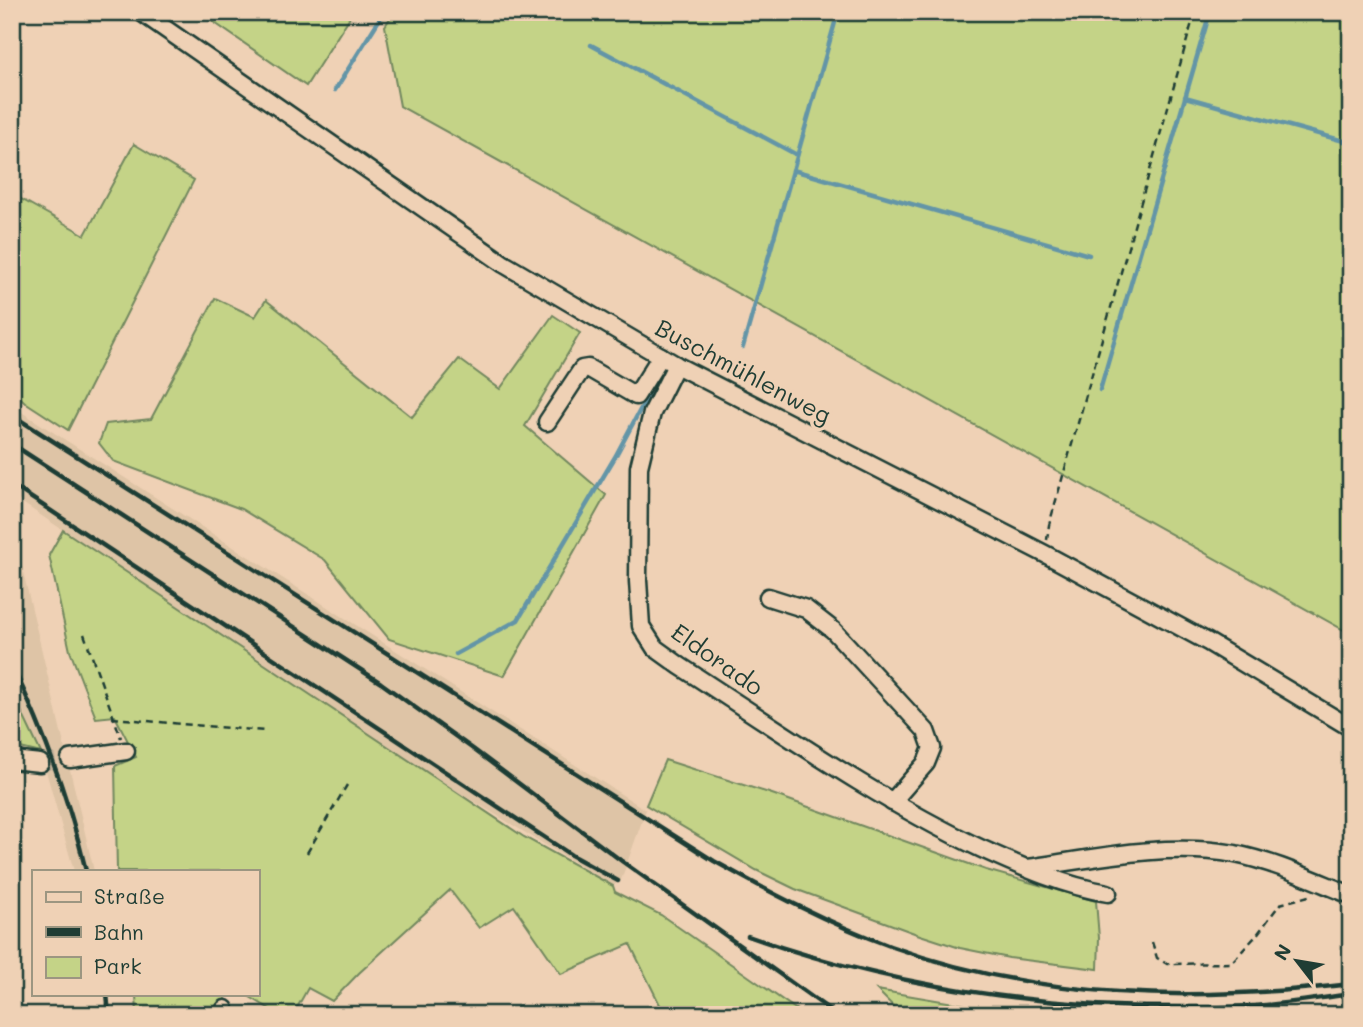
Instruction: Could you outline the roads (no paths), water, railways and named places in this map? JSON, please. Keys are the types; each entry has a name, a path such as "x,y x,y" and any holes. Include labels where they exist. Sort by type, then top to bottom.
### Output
{"street":[{"name":"Buschmühlenweg","path":"141,12 504,264 676,365 1045,554 1208,642 1351,728"},
{"path":"547,422 582,369 588,368 636,396 661,356"},
{"name":"Eldorado","path":"676,365 652,413 639,467 638,581 641,626 655,648 892,802 950,834 1026,868 1085,889 1108,893"},
{"path":"768,597 806,610 833,630 926,731 932,748 926,763 892,802"},
{"path":"71,759 126,751"},
{"path":"12,760 40,763"},
{"path":"1026,868 1189,849 1236,855 1279,866 1351,895"}],"waterway":[{"path":"335,90 384,12"},
{"path":"743,347 838,12"},
{"path":"1100,390 1210,12"},
{"path":"591,45 797,155"},
{"path":"1185,97 1351,143"},
{"path":"793,170 1089,255"},
{"path":"456,654 518,620 615,457 656,380"}],"tunnel":[{"path":"40,763 70,759"}],"railway":[{"path":"12,415 714,861 844,928 946,964 1060,986 1176,994 1293,990 1351,984"},
{"path":"12,444 381,683 623,862 837,1015"},
{"path":"12,485 571,855 618,881"},
{"path":"12,665 55,766 86,870"},
{"path":"748,936 871,972 934,985 1062,1002 1190,1008 1254,1006 1344,995"},
{"path":"107,996 109,1015"}]}
